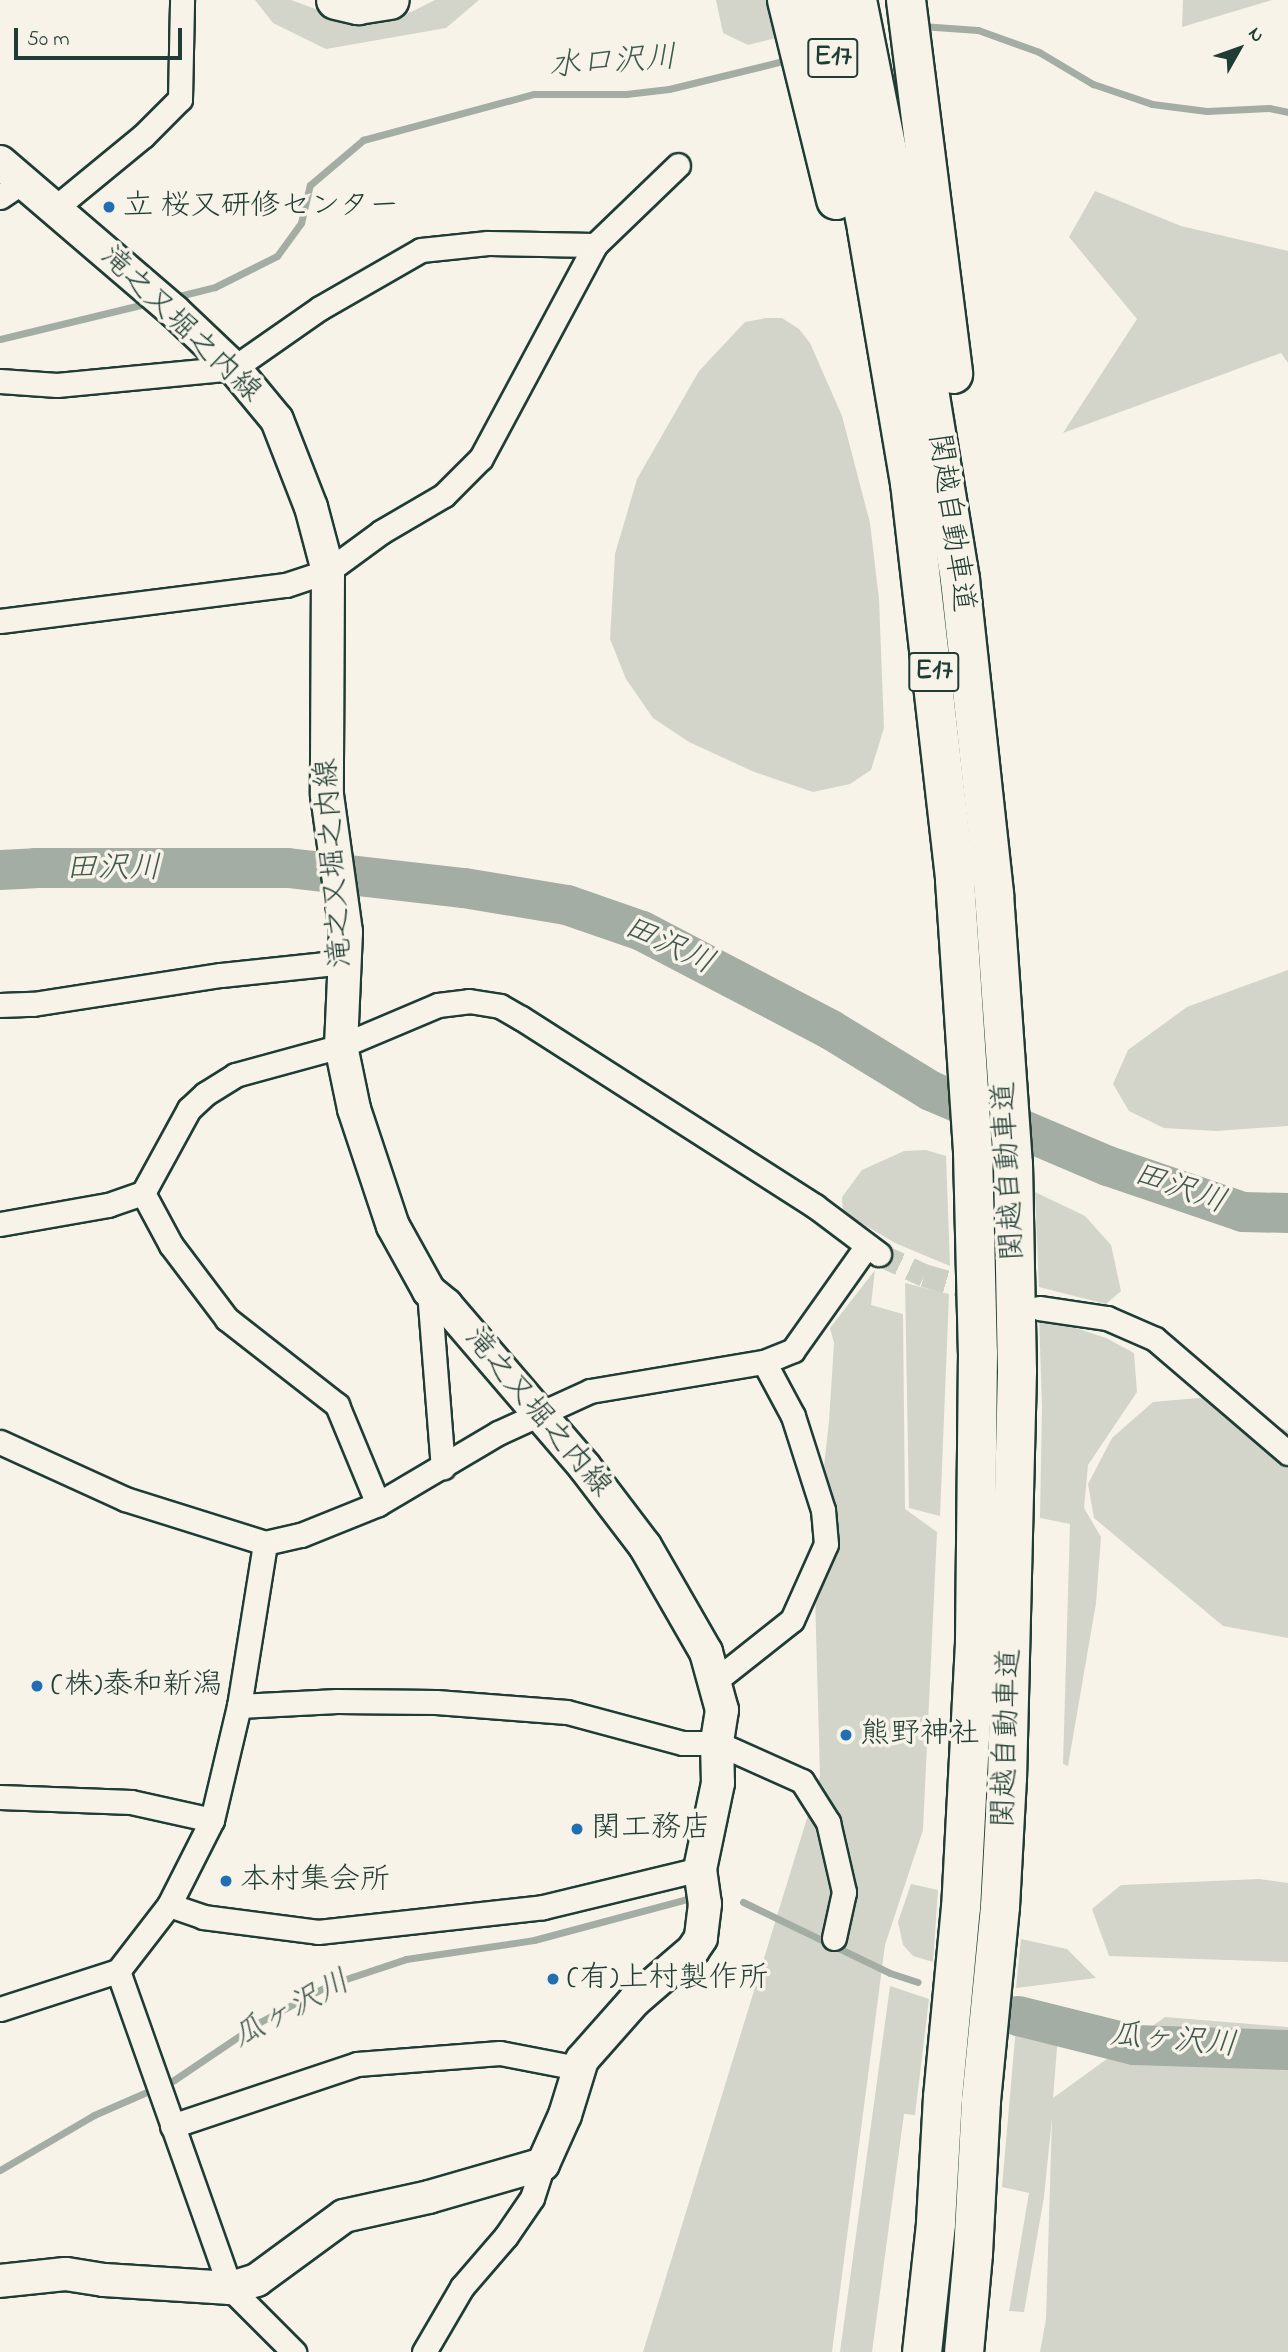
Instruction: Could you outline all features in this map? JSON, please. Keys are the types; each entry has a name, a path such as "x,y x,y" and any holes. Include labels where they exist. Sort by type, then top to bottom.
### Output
{"highway":[{"path":"336,0 358,5 390,0"},
{"path":"787,0 830,118"},
{"name":"E17","path":"821,0 830,118"},
{"name":"関越自動車道","path":"857,0 882,110 927,368 960,580 994,894 1013,1164 1017,1371 1007,1778 1000,1907 981,2101 973,2254 964,2352"},
{"path":"906,0 972,519 960,580"},
{"path":"913,41 919,0"},
{"name":"関越自動車道","path":"830,118 851,260 888,343 929,633 956,880 973,1152 978,1353 975,1643 961,1907 943,2097 936,2224 922,2352"}],"main road":[{"name":"滝之又堀之内線","path":"7,180 54,209 175,312 234,368 277,420 311,507 328,571 327,795 345,947 341,1046 354,1109 393,1226 429,1291 446,1305 584,1466 645,1546 706,1652 715,1681 722,1710 717,1743 718,1783 700,1869 705,1905 701,1938 693,1950 635,2000 578,2068 565,2115 542,2164"},
{"path":"0,2281 65,2274 104,2280 229,2288 257,2280 344,2216 429,2197 542,2164"}],"street":[{"path":"54,209 143,136 180,99 182,0"},
{"path":"0,621 286,585 328,571 381,532 444,495 481,458 595,245 678,165"},
{"path":"0,382 57,385 234,368 320,308 421,250 488,243 595,245"},
{"path":"0,1005 33,1004 221,975 345,947"},
{"path":"0,1224 108,1205 143,1193 189,1109 205,1094 235,1075 341,1046 438,1005 469,1001 499,1006 814,1206 872,1250 793,1350 764,1362 590,1391 498,1433 378,1504 301,1535 265,1544 125,1499 0,1442"},
{"path":"143,1193 171,1245 227,1319 337,1405 378,1504"},
{"path":"429,1291 443,1467"},
{"path":"1039,1308 1107,1318 1155,1339 1288,1453"},
{"path":"715,1681 792,1620 826,1544 822,1510 793,1416 764,1362"},
{"path":"0,2009 118,1971 169,1905 212,1820 239,1706 265,1544"},
{"path":"239,1706 337,1701 436,1702 567,1712 683,1743 717,1743 802,1781 828,1822 844,1892 834,1938"},
{"path":"0,1797 131,1802 212,1820"},
{"path":"169,1905 203,1917 318,1932 543,1907 700,1869"},
{"path":"118,1971 229,2288 293,2352"},
{"path":"172,2126 357,2064 499,2053 578,2068"},
{"path":"424,2352 462,2287 506,2236 532,2198 542,2164"}],"shaded area":[{"path":"255,0 291,0 332,15 377,18 411,12 435,0 479,0 446,28 326,49 273,23"},
{"path":"716,0 773,0 784,36 748,45 723,33"},
{"path":"1183,0 1272,0 1182,27"},
{"path":"1095,191 1181,226 1288,251 1288,363 1281,353 1063,433 1137,319 1069,237"},
{"path":"782,318 799,329 810,343 842,416 870,523 879,599 884,728 871,770 850,784 813,792 752,771 689,742 653,718 626,679 610,639 615,554 637,479 699,371 745,322"},
{"path":"1288,970 1288,1126 1216,1131 1164,1128 1129,1111 1113,1084 1128,1050 1187,1007"},
{"path":"926,1150 946,1156 950,1266 895,1243 843,1212 842,1197 862,1170 904,1151"},
{"path":"1035,1192 1085,1216 1111,1245 1121,1291 1106,1304 1039,1287"},
{"path":"875,1270 871,1305 903,1314 905,1509 937,1532 923,1830 885,1945 832,2352 643,2352 820,1776 814,1559 829,1421 834,1343 830,1328"},
{"path":"905,1283 949,1294 940,1516 909,1508"},
{"path":"1039,1316 1106,1338 1134,1353 1137,1392 1088,1465 1084,1508 1101,1537 1096,1603 1068,1766 1063,1764 1070,1524 1040,1518 1042,1406"},
{"path":"1209,1397 1288,1431 1288,1638 1223,1626 1094,1518 1088,1484 1112,1438 1153,1402"},
{"path":"1259,1879 1288,1883 1288,1962 1109,1956 1092,1909 1121,1885"},
{"path":"911,1884 938,1890 933,1962 913,1956 903,1945 898,1922"},
{"path":"1021,1939 1067,1949 1096,1978 1016,1988"},
{"path":"890,1986 929,1999 915,2115 904,2114 872,2352 840,2352"},
{"path":"1165,2017 1288,2027 1288,2352 1040,2352 1046,2319 1052,2118 1044,2197 1024,2312 1009,2311 1029,2193 1002,2187 1016,2027 1058,2036 1053,2098"}],"waterway":[{"name":"水口沢川","path":"921,26 978,30 1039,52 1093,84 1152,104 1207,111 1269,108 1288,112"},
{"name":"水口沢川","path":"171,298 215,287 277,256 301,223 310,185 363,140 534,94 626,94 669,89 791,59"},
{"name":"水口沢川","path":"0,339 149,303"},
{"name":"田沢川","path":"0,870 288,868 464,888 567,905 642,931 831,1030 931,1091 1108,1166 1243,1212 1288,1213"},
{"name":"瓜ヶ沢川","path":"0,2170 94,2115 174,2080 260,2022 331,1984 406,1959 534,1940 691,1898"},
{"name":"瓜ヶ沢川","path":"743,1902 890,1973 918,1982"},
{"name":"瓜ヶ沢川","path":"1018,2016 1134,2045 1288,2050"}],"tunnel":[{"path":"879,1254 924,1275 987,1293"}],"place":[{"name":"立 桜又研修センター","path":"109,207"},
{"name":"(株)泰和新潟","path":"37,1686"},
{"name":"熊野神社","path":"846,1735"},
{"name":"関工務店","path":"577,1829"},
{"name":"本村集会所","path":"226,1881"},
{"name":"(有)上村製作所","path":"553,1979"}]}
